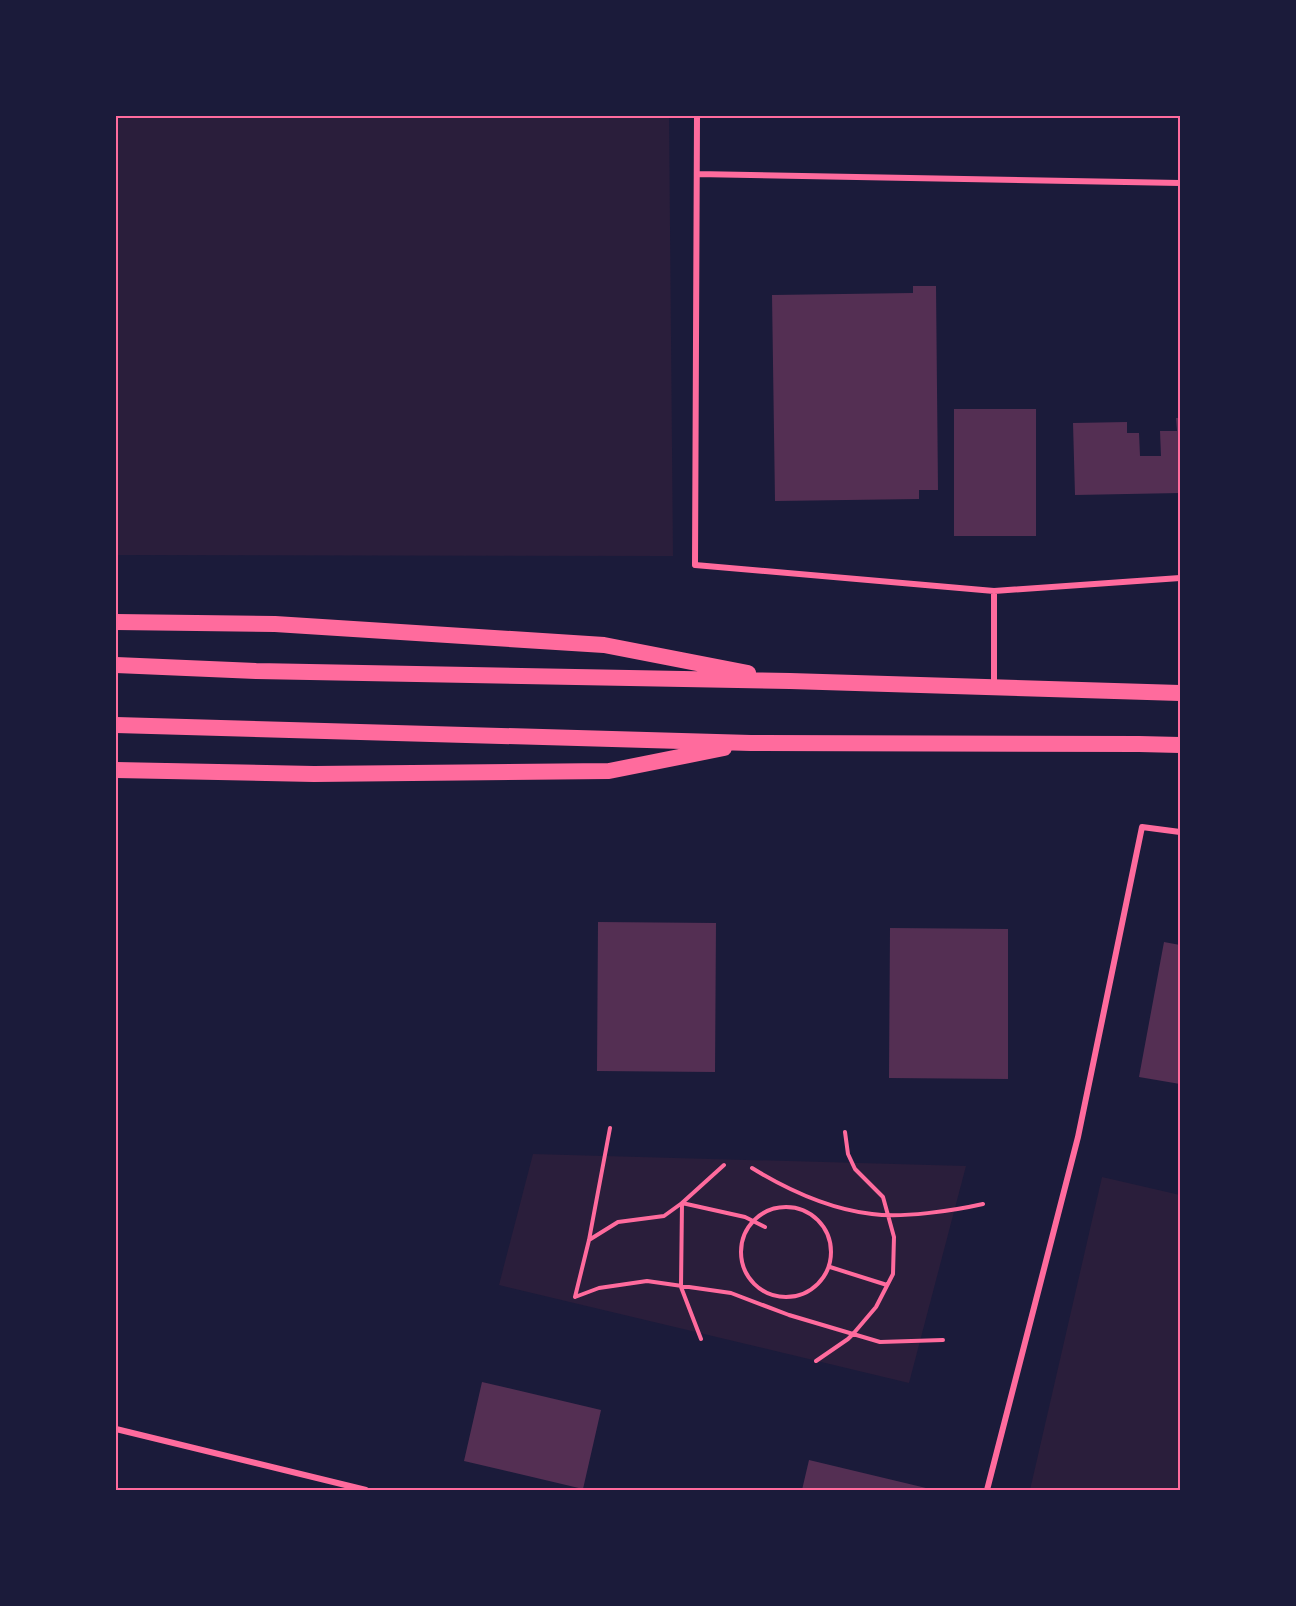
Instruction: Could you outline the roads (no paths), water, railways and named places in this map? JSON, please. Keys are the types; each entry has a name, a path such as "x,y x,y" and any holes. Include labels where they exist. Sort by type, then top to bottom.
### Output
{"highway":[{"path":"116,622 275,624 604,645 790,681"},
{"path":"116,665 256,671 790,681 1180,693"},
{"path":"116,725 751,742 1180,746"},
{"path":"116,770 314,774 609,771 751,742"}],"street":[{"path":"697,116 694,565 994,591 1180,579"},
{"path":"697,174 1180,183"},
{"path":"994,591 994,687"},
{"path":"987,1491 1078,1137 1142,827 1180,832"},
{"path":"116,1429 366,1491"}]}
